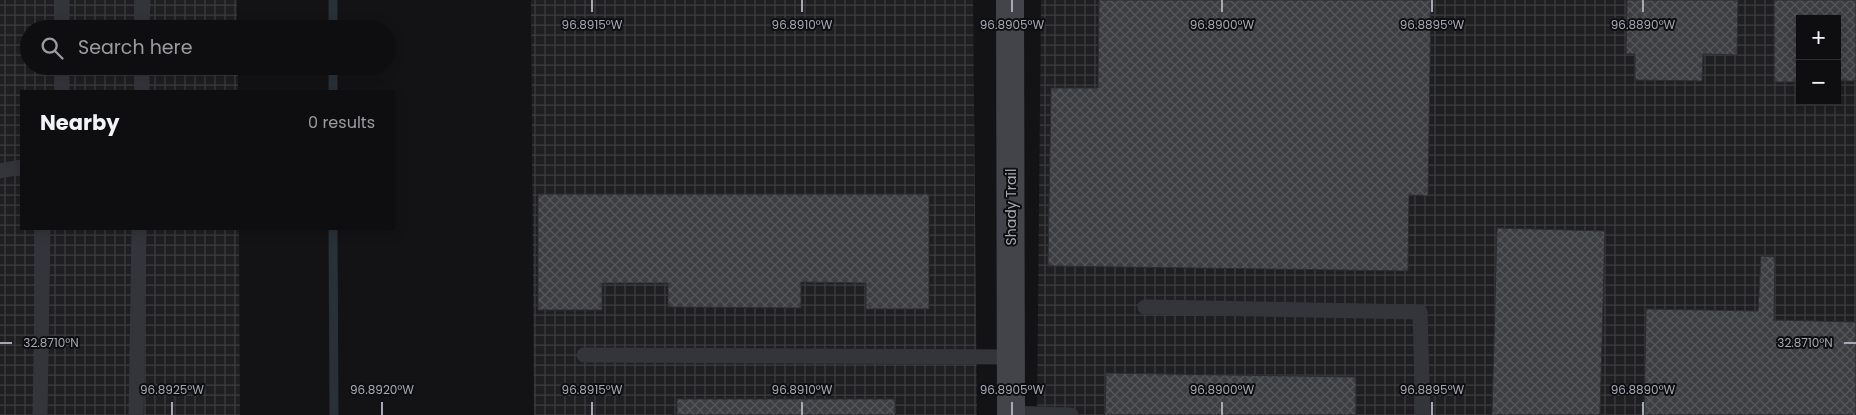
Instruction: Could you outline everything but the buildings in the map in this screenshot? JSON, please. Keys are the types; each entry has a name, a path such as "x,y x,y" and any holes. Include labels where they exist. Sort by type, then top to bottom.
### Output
{"street":[{"name":"Shady Trail","path":"1010,0 1011,414"}],"lane":[{"path":"62,0 62,20"},
{"path":"142,20 143,0"},
{"path":"62,75 62,90"},
{"path":"142,75 142,90"},
{"path":"0,171 20,167"},
{"path":"40,415 43,230"},
{"path":"136,415 139,230"},
{"path":"1145,307 1420,312 1423,415"},
{"path":"584,355 1011,357"},
{"path":"1011,414 1071,415"}],"shaded area":[{"path":"0,0 237,0 237,20 20,20 20,75 238,75 238,90 20,90 20,230 239,230 240,415 0,415"},
{"path":"531,0 973,0 977,415 534,415"},
{"path":"1041,0 1856,0 1856,415 1037,415"}],"waterway":[{"path":"333,0 333,20"},
{"path":"333,75 333,90"},
{"path":"333,230 334,415"}]}
